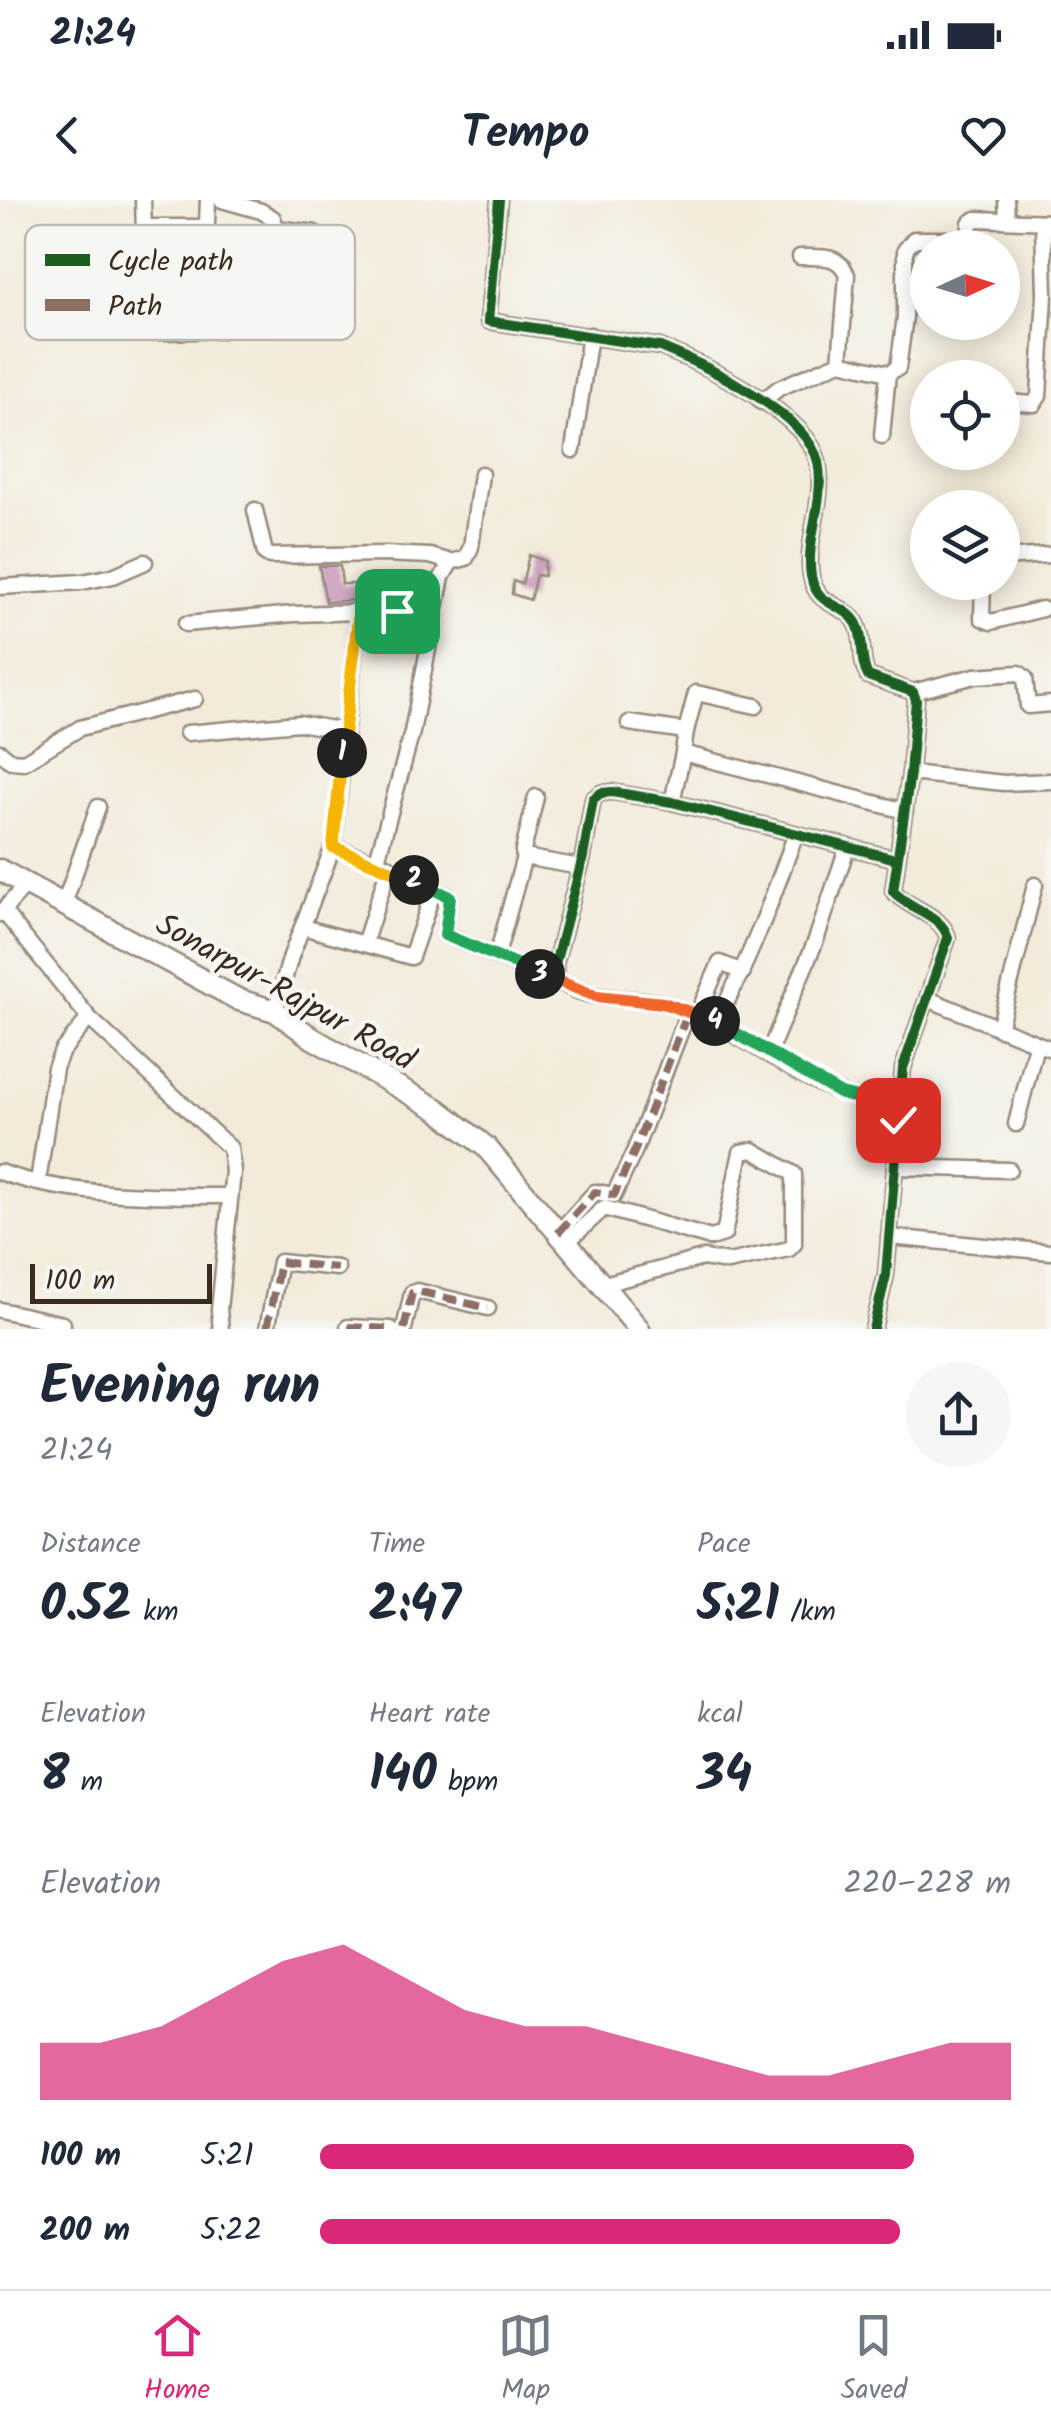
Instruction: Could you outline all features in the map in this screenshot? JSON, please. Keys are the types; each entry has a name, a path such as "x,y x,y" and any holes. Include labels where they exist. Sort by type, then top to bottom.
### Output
{"main road":[{"name":"Sonarpur-Rajpur Road","path":"0,870 239,1000 276,1011 312,1038 437,1109 486,1147 640,1329"}],"street":[{"path":"143,200 144,225"},
{"path":"206,225 208,200"},
{"path":"222,200 260,211 273,218 275,225"},
{"path":"499,200 488,322 660,347 684,356 791,420 812,446 818,462 812,582 820,599 857,624 863,667 868,676 913,692 974,676 1019,672 1025,678 1028,706 1051,704"},
{"path":"1006,200 1008,220"},
{"path":"761,402 779,388 840,362 888,373 898,368 905,317 905,250 914,239 966,239 972,220 1047,222 1039,396 1034,404 1020,403"},
{"path":"800,257 830,257 843,264 847,275 840,362"},
{"path":"573,450 590,335"},
{"path":"882,436 888,373"},
{"path":"255,510 265,553 270,556 384,554 430,556 451,562 466,558 471,548 481,474"},
{"path":"1020,557 1051,556"},
{"path":"0,587 82,582 113,576 145,562"},
{"path":"364,944 440,587 451,562"},
{"path":"186,624 359,610 397,611 411,604 419,587 440,587"},
{"path":"982,600 982,618 991,622 1042,609"},
{"path":"276,1011 291,956 333,847 359,610"},
{"path":"874,1329 890,1238 903,1068 948,938 946,929 938,922 893,891 916,716 913,692"},
{"path":"672,802 696,693 756,706"},
{"path":"0,752 11,762 24,762 80,728 195,700"},
{"path":"188,732 300,723 344,732"},
{"path":"629,723 686,730"},
{"path":"683,753 905,811"},
{"path":"910,773 1004,783 1051,781"},
{"path":"561,984 555,978 555,964 593,799 601,793 672,802 896,860"},
{"path":"497,955 536,797"},
{"path":"64,904 98,807"},
{"path":"716,1022 743,972 796,836"},
{"path":"333,847 450,897 445,935 596,996 663,1003 716,1022 841,1094 898,1108"},
{"path":"768,1052 816,940 847,848"},
{"path":"524,857 580,868"},
{"path":"26,885 2,913 89,1018 230,1148 233,1171 221,1329"},
{"path":"999,1029 1035,885"},
{"path":"304,927 411,957 434,890"},
{"path":"562,1238 595,1192 614,1195 692,1013 720,963 743,972"},
{"path":"928,999 1044,1047 1016,1124"},
{"path":"38,1182 55,1068 62,1051 89,1018"},
{"path":"562,1238 604,1208 720,1238 741,1152 753,1150 794,1174 794,1244 789,1249 728,1262 704,1258 604,1284"},
{"path":"896,1167 1009,1170"},
{"path":"0,1172 38,1182 119,1192 229,1196"},
{"path":"890,1238 1051,1252"},
{"path":"267,1329 280,1262 336,1268"},
{"path":"404,1329 412,1294 417,1291 488,1308"},
{"path":"0,1310 63,1324"},
{"path":"348,1327 391,1329"}],"building":[{"path":"529,555 545,561 544,576 536,575 530,600 512,594 513,581 522,584"},
{"path":"319,566 340,566 342,584 359,584 358,600 326,602"}],"marked path":[{"path":"558,1233 595,1192 614,1195 688,1012"},
{"path":"267,1329 280,1262 337,1268"},
{"path":"404,1329 412,1293 417,1291 488,1308"},
{"path":"348,1327 391,1329"}],"cycle path":[{"path":"499,200 488,321 660,347 751,393 795,426 810,444 820,476 810,562 814,587 857,624 868,676 913,692 916,700 893,891 932,917 948,938 903,1068 886,1275 873,1329"},
{"path":"896,859 672,802 601,793 593,799 555,977 579,992 653,1001 689,1012 816,1082 845,1095 898,1109"}],"route":[{"path":"397,611 359,610 333,847 450,897 445,935 596,996 663,1003 716,1022 841,1094 898,1108 898,1120"}]}
